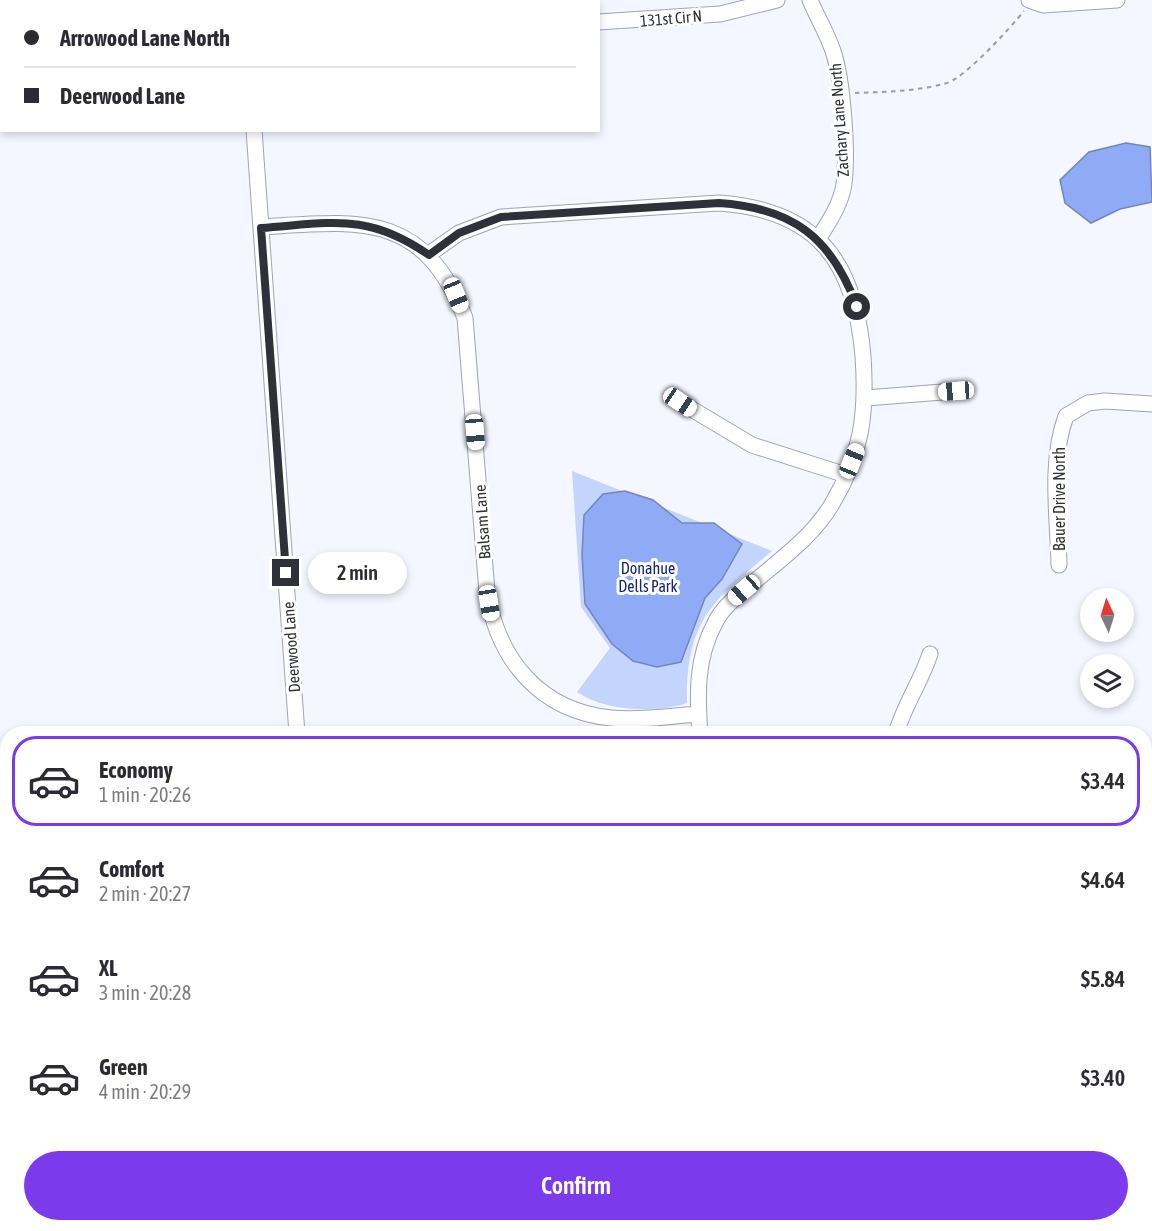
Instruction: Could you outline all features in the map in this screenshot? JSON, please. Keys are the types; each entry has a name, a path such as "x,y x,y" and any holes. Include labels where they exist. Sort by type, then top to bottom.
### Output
{"street":[{"name":"131st Cir N","path":"600,22 720,14 777,0"},
{"name":"Zachary Lane North","path":"810,0 833,51 840,93 844,185 831,219 818,238"},
{"path":"1030,1 1043,5 1117,0"},
{"name":"Deerwood Lane","path":"254,132 296,726"},
{"path":"261,228 338,222 362,223 386,229 429,255 459,233 501,217 719,203 746,205 772,212 796,223 818,238 835,259 848,282 857,307 866,398 858,446 832,505 814,528 728,604 716,621 705,642 699,667 700,726"},
{"name":"Balsam Lane","path":"429,255 456,295 465,318 487,592 498,638 510,659 545,694 589,715 625,719 699,714"},
{"path":"866,398 956,391"},
{"path":"680,402 752,445 846,475"},
{"name":"Bauer Drive North","path":"1059,565 1056,478 1059,441 1066,416 1088,403 1152,404"},
{"path":"898,726 900,717 924,674 930,654"},
{"path":"0,975 0,990"}],"path":[{"path":"840,93 905,90 948,83 962,74 1012,26 1030,1"}],"green space":[{"name":"Donahue Dells Park","path":"572,471 772,551 734,584 707,614 698,631 692,651 687,703 660,709 630,709 602,703 577,692 610,648 581,607"}],"shaded area":[{"path":"1126,143 1150,147 1152,202 1120,209 1091,223 1065,203 1060,180 1089,152"},
{"name":"Donahue Dells Park","path":"625,491 653,500 682,523 714,523 742,544 722,579 705,598 681,662 657,667 633,661 612,644 585,604 582,555 584,515 603,494"}],"route":[{"path":"286,573 261,228 338,222 362,223 386,229 407,239 429,255 459,233 501,217 719,203 746,205 772,212 796,223 818,238 835,259 848,282 857,307"}]}
